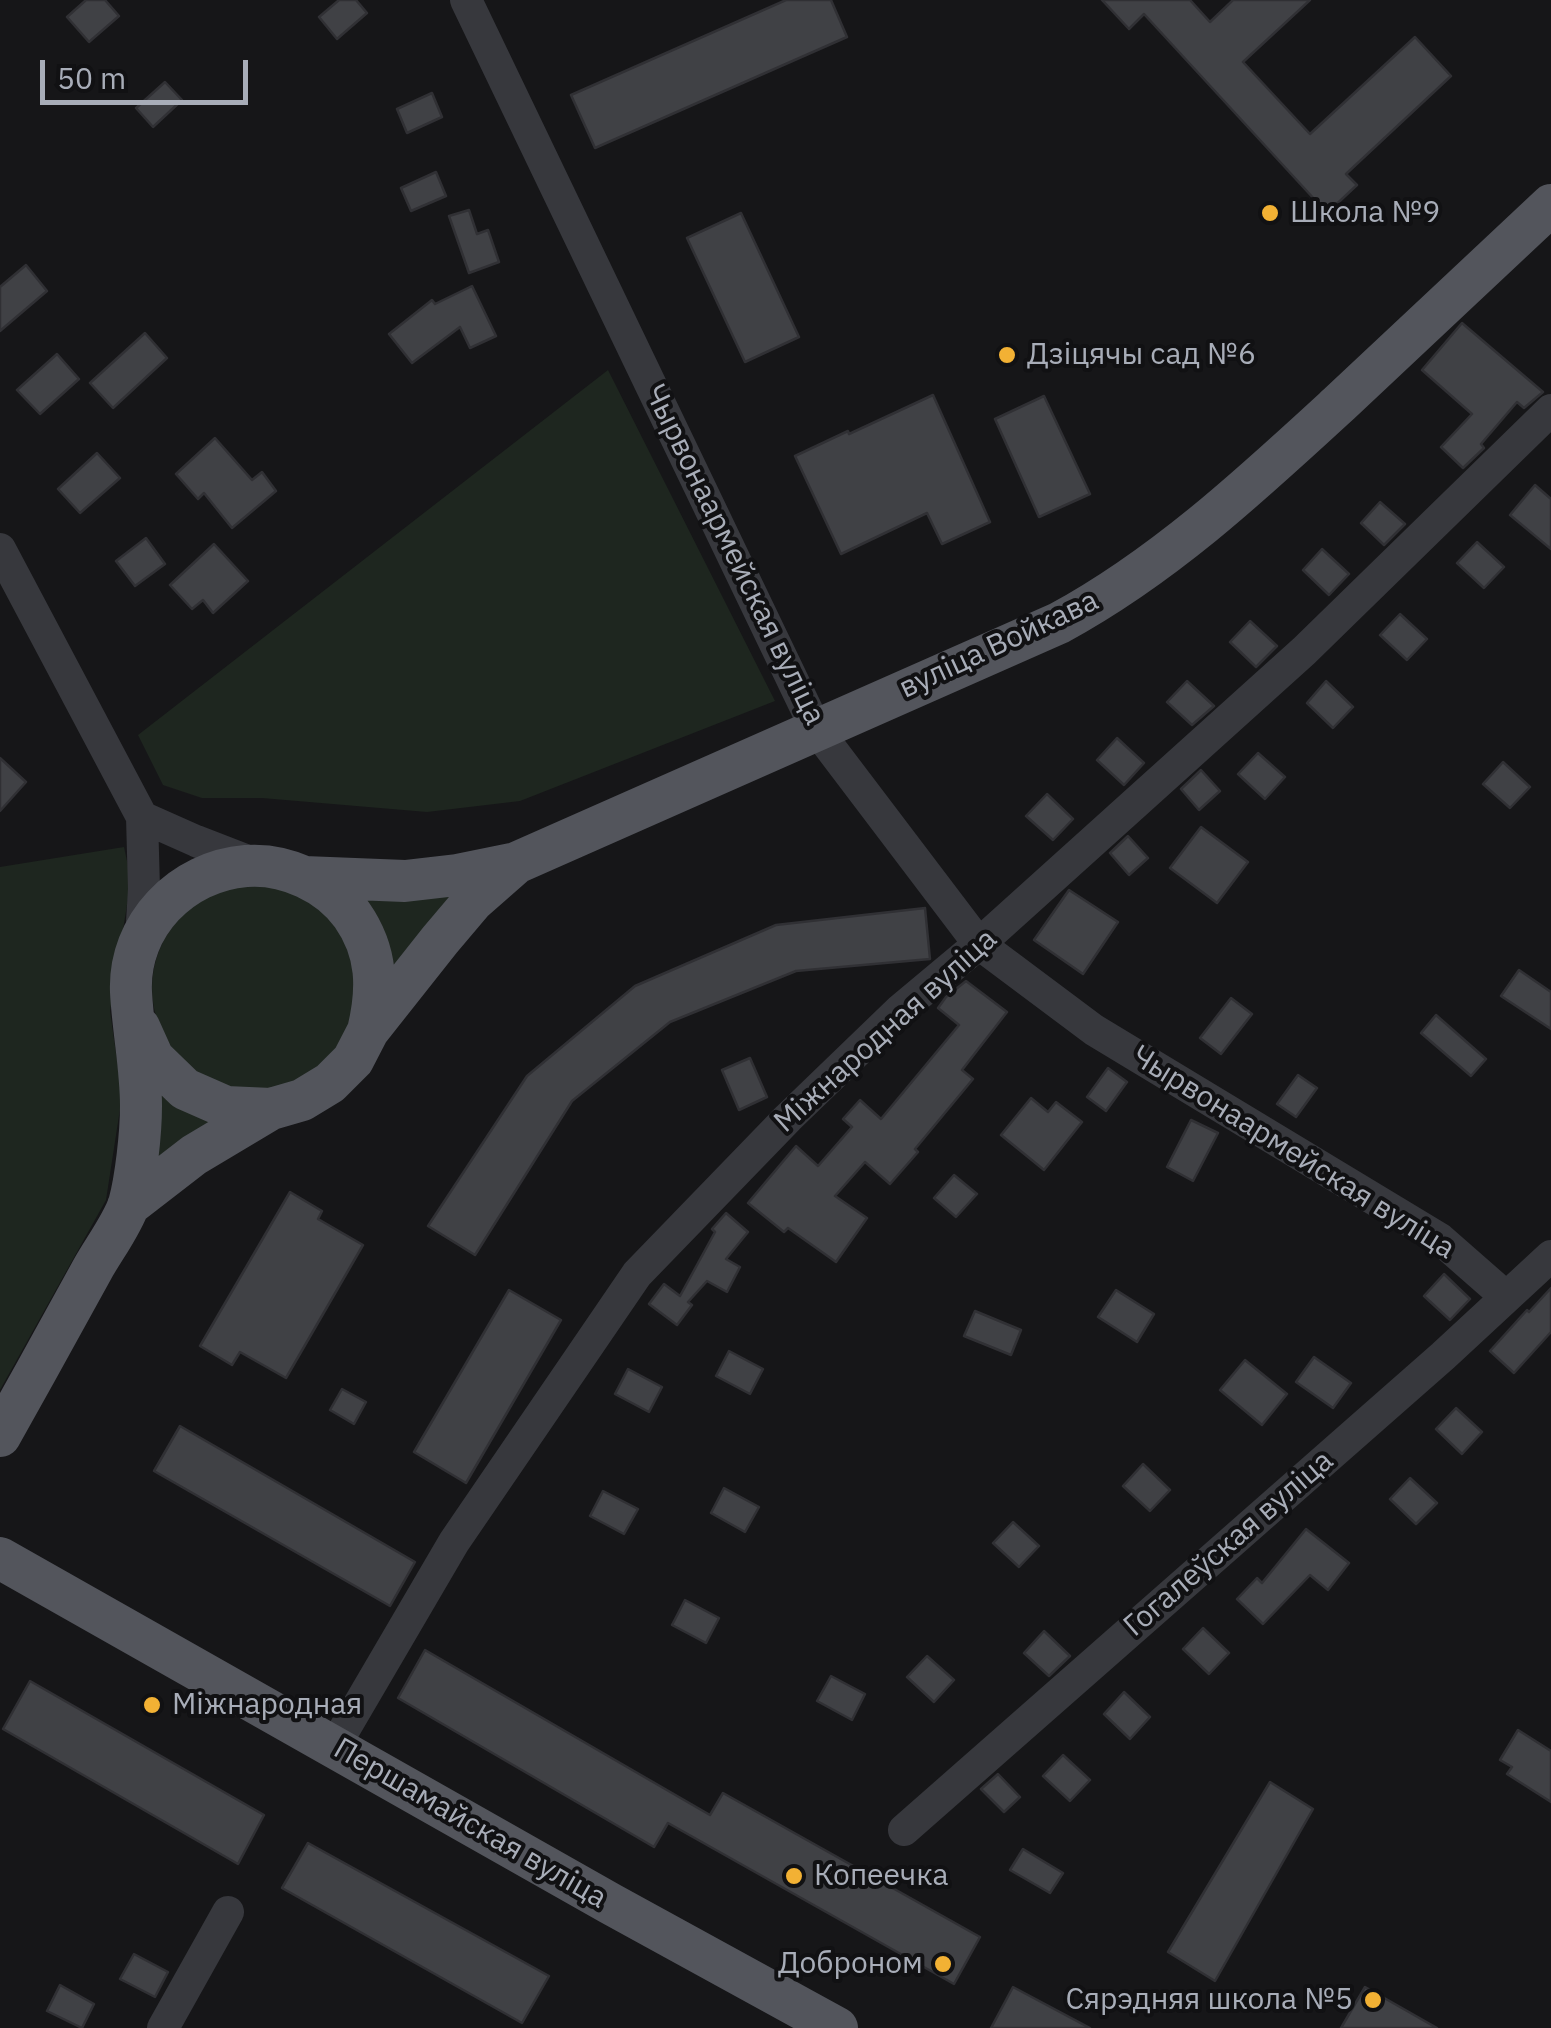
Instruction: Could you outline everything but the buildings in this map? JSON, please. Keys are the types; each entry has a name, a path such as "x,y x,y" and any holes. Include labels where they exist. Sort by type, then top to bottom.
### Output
{"main road":[{"name":"вуліца Войкава","path":"304,876 405,881 457,876 516,863 1059,623 1184,541 1268,470 1551,205"},
{"name":"вуліца Войкава","path":"128,1206 194,1156 271,1109 302,1100 330,1084 353,1060 368,1031 473,901 516,863"},
{"name":"вуліца Войкава","path":"0,1436 128,1206 141,1106 130,991 140,939 156,913 176,892 202,876 230,868 259,865 304,876 330,892 352,914 366,942 374,971 375,1002 368,1031"},
{"name":"вуліца Войкава","path":"134,1018 153,1058 185,1090 226,1107 271,1109"},
{"name":"Першамайская вуліца","path":"0,1558 837,2028"}],"street":[{"name":"Чырвонаармейская вуліца","path":"466,0 816,729 980,944 1094,1030 1440,1238 1506,1296"},
{"name":"Міжнародная вуліца","path":"334,1746 454,1542 636,1274 900,1010 980,944 1304,651 1551,410"},
{"path":"0,549 142,816 144,889 140,939"},
{"path":"142,816 196,842 259,865"},
{"name":"Гогалеўская вуліца","path":"904,1830 1443,1356 1551,1256"},
{"path":"163,2028 228,1912"}],"shaded area":[{"path":"608,370 775,701 520,801 427,812 262,798 202,798 163,785 138,735"},
{"path":"124,847 131,880 110,1011 122,1096 106,1200 0,1390 0,867"},
{"path":"254,886 293,894 326,916 348,949 356,988 348,1027 326,1060 293,1082 254,1090 215,1082 182,1060 160,1027 152,988 160,949 182,916 215,894"},
{"path":"467,892 388,990 358,902 381,893"},
{"path":"149,1073 231,1121 146,1177"}],"place":[{"name":"Школа №9","path":"1270,213"},
{"name":"Дзіцячы сад №6","path":"1007,355"},
{"name":"Міжнародная","path":"152,1705"},
{"name":"Копеечка","path":"794,1876"},
{"name":"Доброном","path":"943,1964"},
{"name":"Сярэдняя школа №5","path":"1373,2000"}]}
